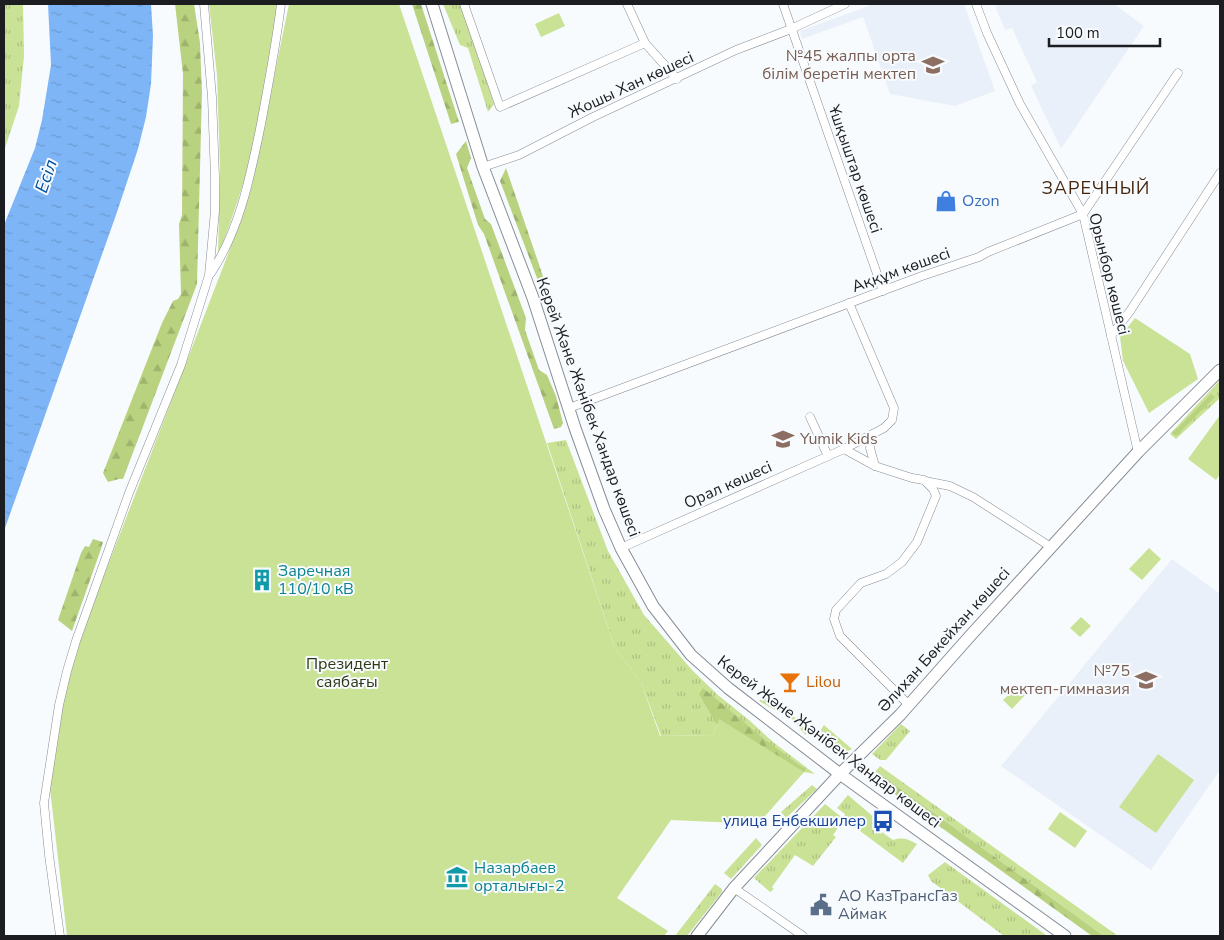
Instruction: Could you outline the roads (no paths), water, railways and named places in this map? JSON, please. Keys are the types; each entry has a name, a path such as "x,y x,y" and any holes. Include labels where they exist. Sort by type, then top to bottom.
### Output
{"main road":[{"name":"Керей Және Жәнібек Хандар көшесі","path":"433,4 438,9 465,110 483,167 533,298 604,509 621,548 653,606 691,655 728,688 840,774 1066,936"},
{"name":"Әлихан Бөкейхан көшесі","path":"697,936 734,888 840,774 909,706 1138,452 1220,370"}],"street":[{"path":"204,4 212,97 215,177 210,275"},
{"path":"60,936 44,803 57,712 76,641 129,493 180,365 210,275 223,255 249,182 274,62 281,4"},
{"path":"464,4 500,107 645,43"},
{"path":"627,4 645,43 677,79"},
{"name":"Ұшқыштар көшесі","path":"782,4 883,291"},
{"name":"Жошы Хан көшесі","path":"483,167 519,155 593,117 736,50 791,29 845,4"},
{"name":"Орынбор көшесі","path":"976,4 987,33 1020,104 1082,214 1138,452"},
{"path":"1082,214 1178,73"},
{"path":"1111,336 1130,311 1220,173"},
{"name":"Аққұм көшесі","path":"569,408 922,276 979,258 988,252 1082,214"},
{"name":"Орал көшесі","path":"621,548 844,449 884,428 892,420 894,408 849,303"},
{"path":"810,417 828,456"},
{"path":"873,434 870,448 875,466"},
{"path":"844,449 875,466 912,478 950,486 973,497 1051,547"},
{"path":"909,706 840,636 834,619 836,610 860,584 886,574 902,562 917,542 936,496 933,489 924,480"},
{"path":"734,888 803,936"}],"water":[{"name":"Есіл","path":"48,4 151,4 153,36 151,84 146,117 138,149 4,531 4,225 35,148 42,120 51,65"}],"place":[{"name":"№45 жалпы орта білім беретін мектеп","path":"933,65"},
{"name":"Ozon","path":"946,201"},
{"name":"Yumik Kids","path":"783,439"},
{"name":"Заречная 110/10 кВ","path":"262,580"},
{"name":"№75 мектеп-гимназия","path":"1146,680"},
{"name":"Lilou","path":"790,682"},
{"name":"улица Енбекшилер","path":"883,821"},
{"name":"Назарбаев орталығы-2","path":"457,877"},
{"name":"АО КазТрансГаз Аймак","path":"821,905"}],"district":[{"name":"ЗАРЕЧНЫЙ","path":"1096,188"}],"park label":[{"name":"Президент саябағы","path":"347,673"}]}
